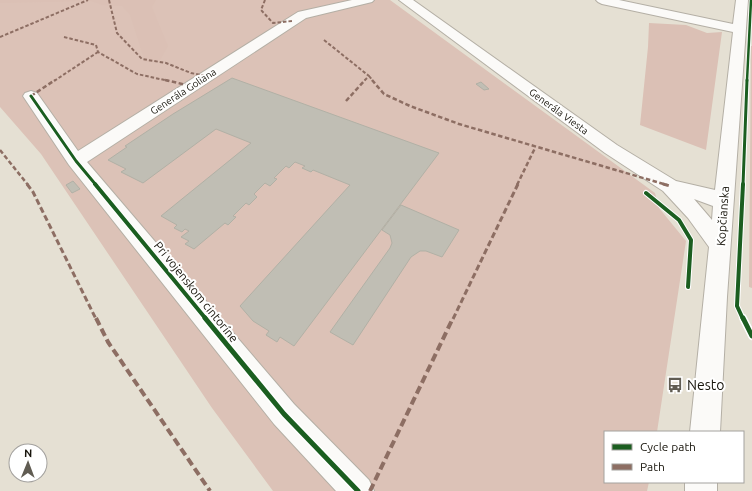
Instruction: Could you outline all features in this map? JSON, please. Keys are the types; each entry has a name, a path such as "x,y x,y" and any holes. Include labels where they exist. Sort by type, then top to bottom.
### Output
{"street":[{"name":"Generála Goliana","path":"76,161 302,15 368,0"},
{"name":"Generála Viesta","path":"405,0 611,149 670,186 708,195 723,202"},
{"path":"608,0 738,29"},
{"name":"Kopčianska","path":"704,431 738,29 742,0"},
{"name":"Pri vojenskom cintoríne","path":"31,96 76,161 284,414 358,491"},
{"path":"670,186 720,246"}],"shaded area":[{"name":"Nesto","path":"0,0 390,0 655,193 659,208 686,241 657,431 604,431 604,483 649,483 647,491 273,491 212,408 41,154 0,107"},
{"path":"0,0 156,0 152,7 168,46 159,62 145,62 130,15 122,6 102,5 91,1 0,3"},
{"path":"649,23 686,25 707,33 722,32 706,150 640,125"},
{"path":"752,46 752,288 749,287"}],"building":[{"path":"232,78 439,153 294,346 280,337 277,342 266,335 269,331 253,321 240,306 350,185 313,170 311,172 302,168 305,166 295,162 289,168 286,166 274,178 277,179 270,186 265,183 254,194 257,197 249,205 246,203 233,216 236,217 228,225 225,223 194,249 185,244 189,241 181,237 189,231 185,229 182,232 174,228 177,225 161,216 251,143 216,129 143,183 121,172 126,169 108,160 127,147 125,146 173,114"},
{"path":"481,82 489,89 484,90 476,84"},
{"path":"73,181 80,189 72,193 66,185"},
{"path":"401,205 459,230 442,257 426,251 420,251 411,257 353,345 330,332 390,248 392,243 390,235 382,230"}],"marked path":[{"path":"0,37 88,0"},
{"path":"109,0 117,33 142,59 166,63 191,73 206,76"},
{"path":"265,0 261,10 273,23 292,21"},
{"path":"64,37 96,45 98,52 137,74 191,86"},
{"path":"324,40 369,76 346,101"},
{"path":"31,96 98,52"},
{"path":"369,76 384,94 410,106 459,124 670,186"},
{"path":"370,491 535,148"},
{"path":"0,150 33,192 108,342 210,491"}],"cycle path":[{"path":"751,0 737,306 752,336"},
{"path":"31,96 76,161 284,414 358,491"},
{"path":"646,193 679,220 691,240 688,287"}],"place":[{"name":"Nesto","path":"675,385"}]}
